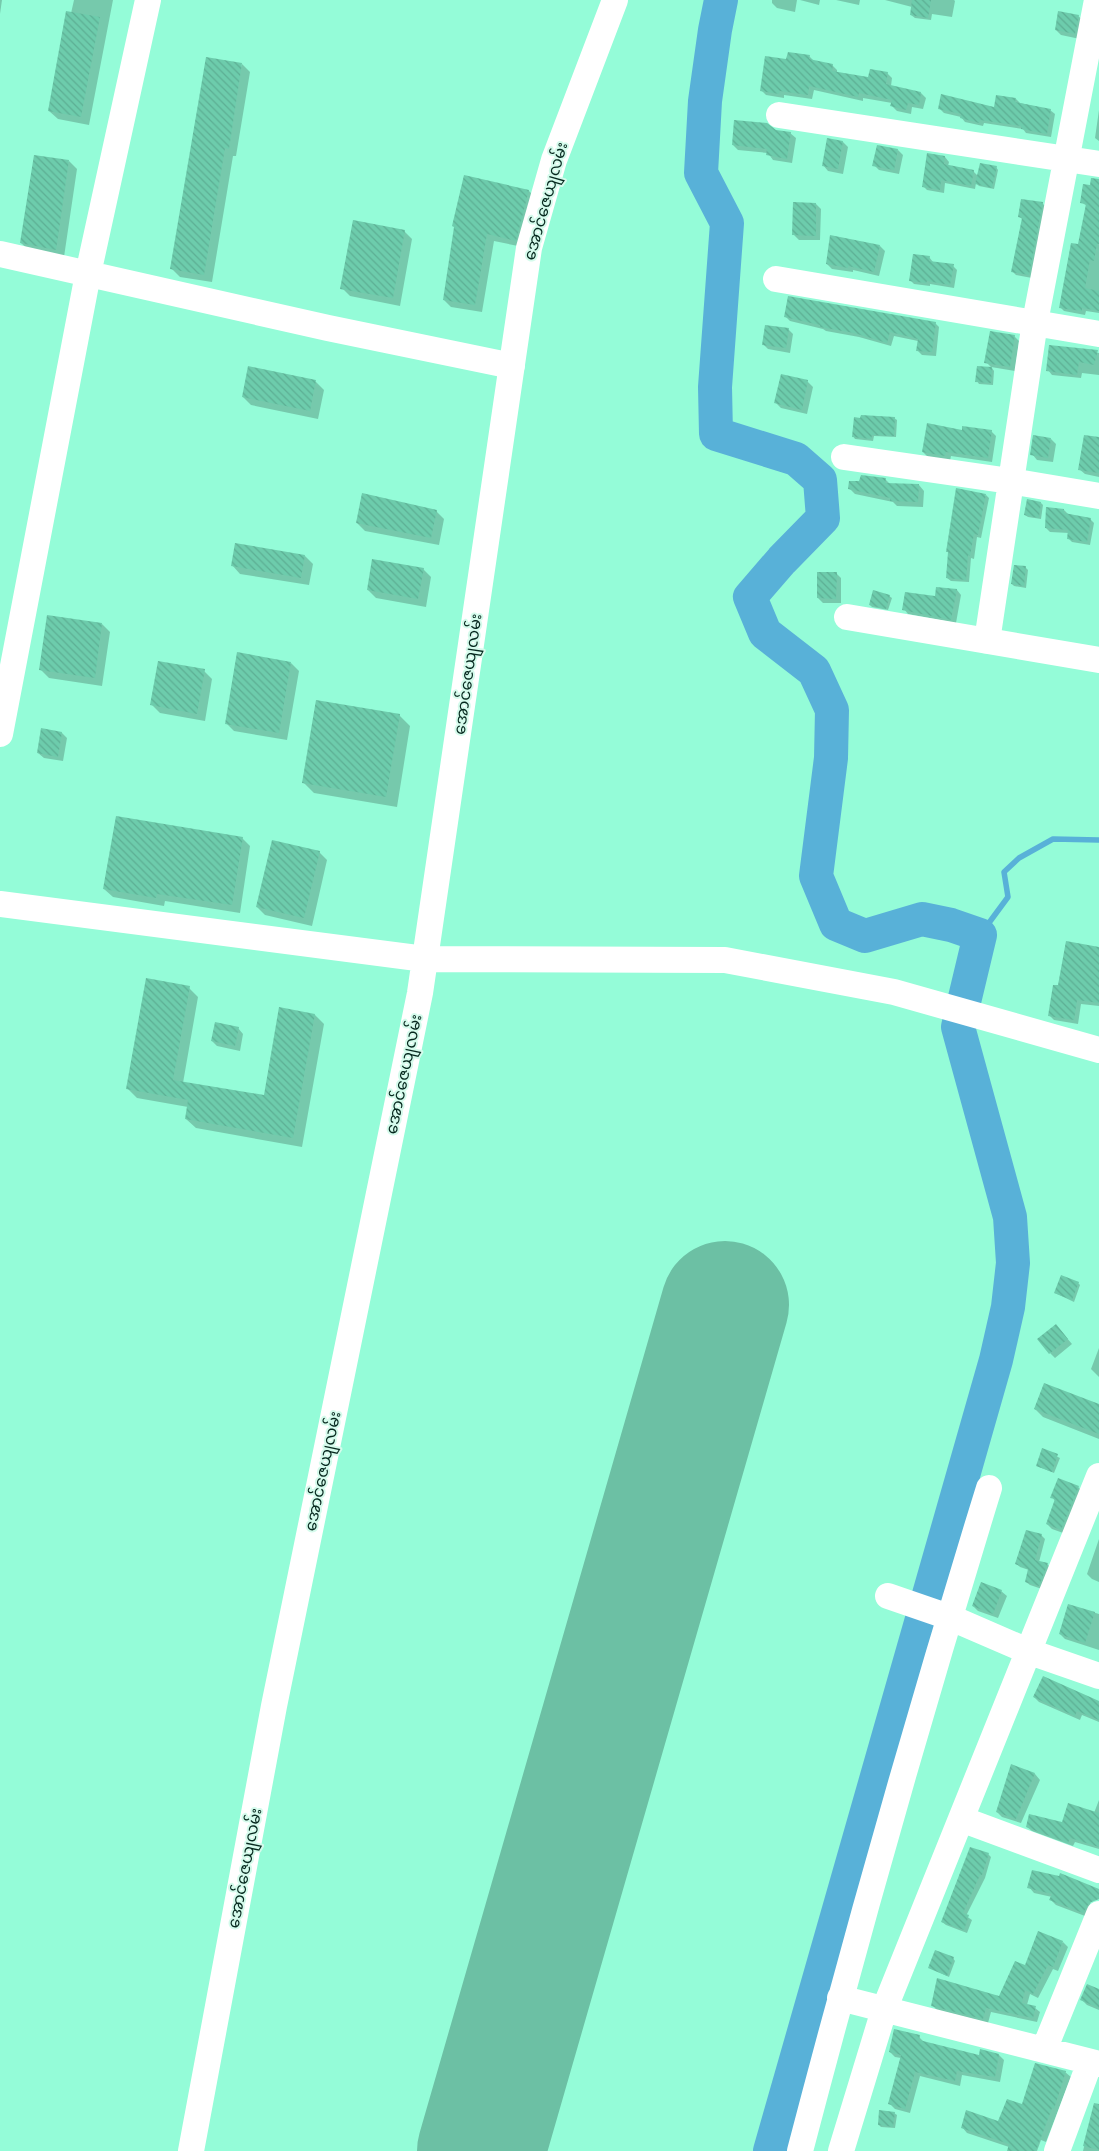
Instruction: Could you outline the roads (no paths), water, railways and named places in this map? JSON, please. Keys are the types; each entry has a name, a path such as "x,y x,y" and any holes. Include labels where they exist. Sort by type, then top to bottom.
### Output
{"street":[{"path":"0,734 88,274 148,0"},
{"name":"အောင်ဇေယျလမ်း","path":"191,2151 274,1706 420,993 529,248 554,160 615,0"},
{"path":"987,641 1035,322 1097,0"},
{"path":"779,116 1099,164"},
{"path":"0,254 512,366"},
{"path":"776,280 1099,334"},
{"path":"844,457 1099,496"},
{"path":"847,617 1099,660"},
{"path":"0,904 425,960 724,960 894,992 1099,1050"},
{"path":"841,2151 884,2010 1030,1652 1099,1476"},
{"path":"800,2151 840,1998 949,1616 989,1488"},
{"path":"888,1596 949,1616 1030,1652 1099,1676"},
{"path":"961,1820 1099,1870"},
{"path":"1044,2050 1099,1914"},
{"path":"840,1998 1095,2063 1057,2151"}],"waterway":[{"path":"721,0 705,101 701,173 727,223 715,387 716,434 796,459 820,480 823,518 782,560 750,597 765,633 814,671 832,710 831,758 816,876 836,924 865,936 922,919 951,925 980,935 958,1027 1010,1217 1013,1263 1008,1307 996,1360 770,2151"},
{"path":"980,935 1008,897 1004,872 1019,858 1053,839 1099,840"}]}
